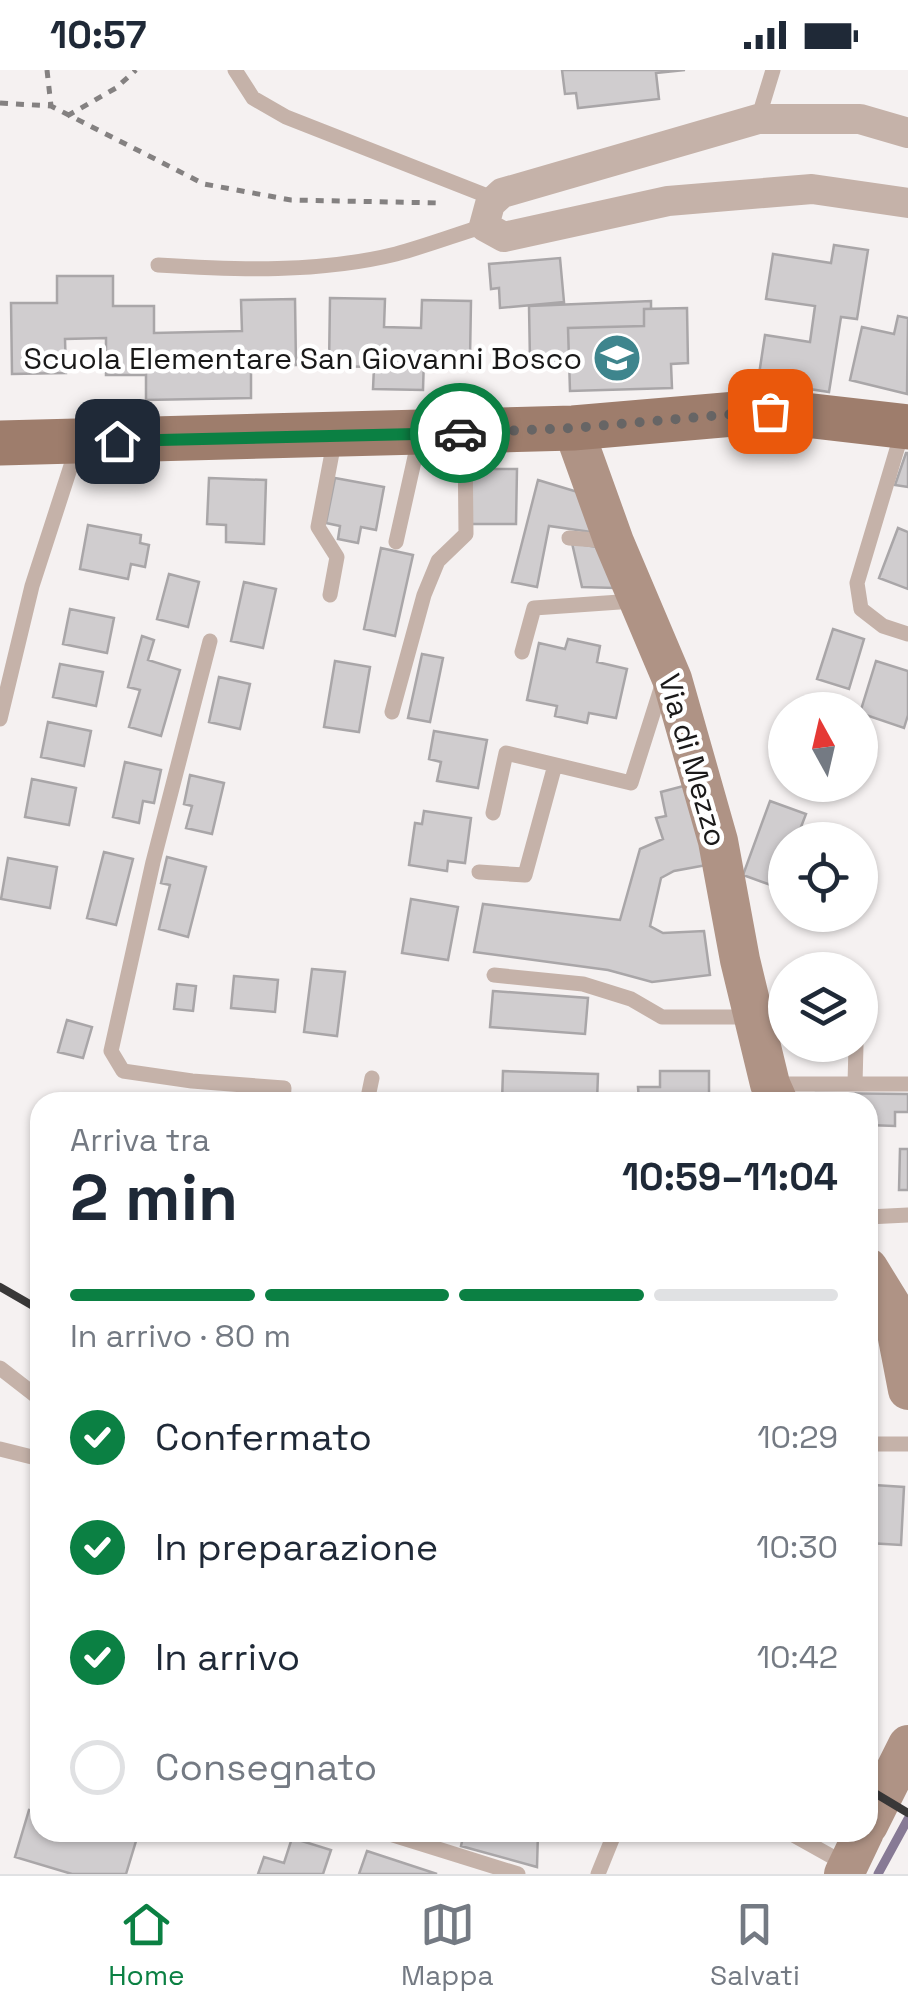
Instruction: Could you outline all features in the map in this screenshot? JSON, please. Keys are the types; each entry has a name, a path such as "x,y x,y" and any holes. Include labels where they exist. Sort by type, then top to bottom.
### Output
{"main road":[{"path":"0,443 573,428 770,411 906,426"}],"street":[{"path":"908,133 860,120 758,118 502,193 490,209 504,237 668,202 812,189 908,203"},
{"name":"Via di Mezzo","path":"573,428 614,542 667,667 718,841 754,1018 773,1092"},
{"path":"878,1284 892,1307 888,1320 908,1390"},
{"path":"878,1806 908,1746"}],"lane":[{"path":"235,70 253,98 286,118 490,209"},
{"path":"758,118 773,70"},
{"path":"158,264 242,270 394,254 490,209"},
{"path":"906,426 858,583 861,608 883,626 908,634"},
{"path":"392,712 424,594 438,561 466,534 465,432"},
{"path":"330,595 336,557 318,527 335,434"},
{"path":"396,542 420,434"},
{"path":"0,719 32,586 79,442"},
{"path":"569,538 614,542"},
{"path":"522,652 534,608 641,600"},
{"path":"210,641 152,862 111,1051 123,1070 192,1081 284,1088 284,1092"},
{"path":"494,812 506,753 631,783 667,667"},
{"path":"480,872 525,875 555,765"},
{"path":"494,975 583,984 631,999 662,1017 754,1018"},
{"path":"855,1084 856,1062"},
{"path":"369,1092 372,1078"},
{"path":"790,1092 855,1084 908,1084"},
{"path":"878,1216 908,1215"},
{"path":"0,1368 30,1391"},
{"path":"878,1444 908,1444"},
{"path":"0,1449 30,1456"},
{"path":"416,1842 518,1874"},
{"path":"598,1874 610,1842"},
{"path":"814,1842 852,1857"}],"path":[{"path":"48,70 50,106"},
{"path":"67,116 116,88 136,70"},
{"path":"0,102 50,106 204,184 291,200 490,209"}],"building":[{"path":"562,70 685,70 656,73 659,99 578,108 576,93 565,94"},
{"path":"834,245 868,250 857,319 841,317 829,392 758,381 765,335 810,342 815,306 766,299 773,254 831,263"},
{"path":"560,258 564,302 500,308 499,288 491,289 489,264"},
{"path":"57,276 113,276 113,306 154,306 154,333 242,331 241,300 295,299 296,365 251,366 251,398 146,400 146,375 106,375 106,338 65,339 66,373 12,374 11,303 57,303"},
{"path":"330,298 385,299 384,327 421,328 422,300 471,301 470,358 424,358 423,390 373,389 374,367 329,366"},
{"path":"651,301 651,309 644,309 644,326 568,328 569,360 530,361 529,306"},
{"path":"687,308 688,363 671,364 672,388 570,391 568,328 644,326 644,309"},
{"path":"898,316 908,318 907,394 850,380 862,327 894,334"},
{"path":"908,453 908,487 895,485"},
{"path":"469,469 517,469 516,524 469,524"},
{"path":"209,478 266,480 264,544 226,542 226,525 207,524"},
{"path":"335,478 384,487 376,530 361,527 358,543 338,539 340,526 326,523"},
{"path":"538,480 581,493 591,532 549,526 537,587 512,582"},
{"path":"88,525 141,535 140,543 149,545 145,567 131,564 128,579 80,569"},
{"path":"898,528 908,532 908,589 879,578"},
{"path":"572,543 597,547 615,588 582,587"},
{"path":"381,548 413,555 395,636 364,629"},
{"path":"169,574 199,582 188,627 157,619"},
{"path":"244,582 276,589 263,648 231,641"},
{"path":"70,609 114,618 107,653 63,644"},
{"path":"833,629 864,639 849,689 817,679"},
{"path":"142,636 154,640 148,660 180,670 161,736 129,727 140,690 128,687"},
{"path":"568,639 600,646 597,662 627,669 616,718 589,713 587,723 555,716 557,706 527,700 539,643 565,649"},
{"path":"422,654 443,658 430,722 408,718"},
{"path":"335,661 370,667 359,732 324,727"},
{"path":"876,661 908,671 908,715 904,728 878,719 878,692 866,692"},
{"path":"60,664 103,672 96,706 53,697"},
{"path":"219,677 250,684 240,729 209,722"},
{"path":"48,722 91,731 84,766 41,757"},
{"path":"434,731 487,740 478,788 437,781 441,762 429,759"},
{"path":"125,762 161,770 154,803 143,801 139,823 113,817"},
{"path":"190,775 224,783 212,834 186,828 192,806 184,804"},
{"path":"32,779 76,788 69,825 25,817"},
{"path":"691,784 712,864 674,871 661,878 650,926 663,933 704,931 710,975 652,982 608,970 474,952 483,904 620,920 640,849 663,839 656,818 666,816 661,792"},
{"path":"770,802 806,814 803,822 768,822 768,884 743,875"},
{"path":"424,811 471,818 465,863 448,861 447,871 409,865 415,823 422,824"},
{"path":"104,852 133,859 116,925 87,918"},
{"path":"167,857 206,867 188,937 159,929 170,885 161,883"},
{"path":"8,858 57,867 50,908 1,899"},
{"path":"411,899 458,907 448,960 402,953"},
{"path":"312,969 345,972 337,1036 304,1032"},
{"path":"234,976 278,980 275,1012 231,1008"},
{"path":"177,984 196,986 193,1011 174,1009"},
{"path":"493,991 588,998 585,1034 490,1027"},
{"path":"67,1020 92,1027 83,1058 58,1052"},
{"path":"503,1071 598,1074 597,1092 502,1092"},
{"path":"660,1071 709,1071 709,1092 638,1092 638,1087 660,1087"},
{"path":"878,1094 908,1094 908,1112 895,1112 895,1126 878,1125"},
{"path":"900,1149 908,1149 908,1190 899,1190"},
{"path":"878,1485 904,1487 901,1545 878,1544"},
{"path":"29,1810 30,1842 136,1842 126,1874 72,1874 15,1857"},
{"path":"291,1842 331,1850 323,1874 258,1874 264,1857 284,1863"},
{"path":"462,1842 538,1842 537,1867 461,1846"},
{"path":"367,1851 437,1874 359,1874"}],"waterway":[{"path":"878,1874 908,1819"}],"railway":[{"path":"0,1287 30,1304"},
{"path":"878,1795 908,1813"}],"way so far":[{"path":"460,433 573,428 770,411"}],"place":[{"name":"Scuola Elementare San Giovanni Bosco","path":"617,358"}],"route":[{"path":"117,441 460,433"}]}
